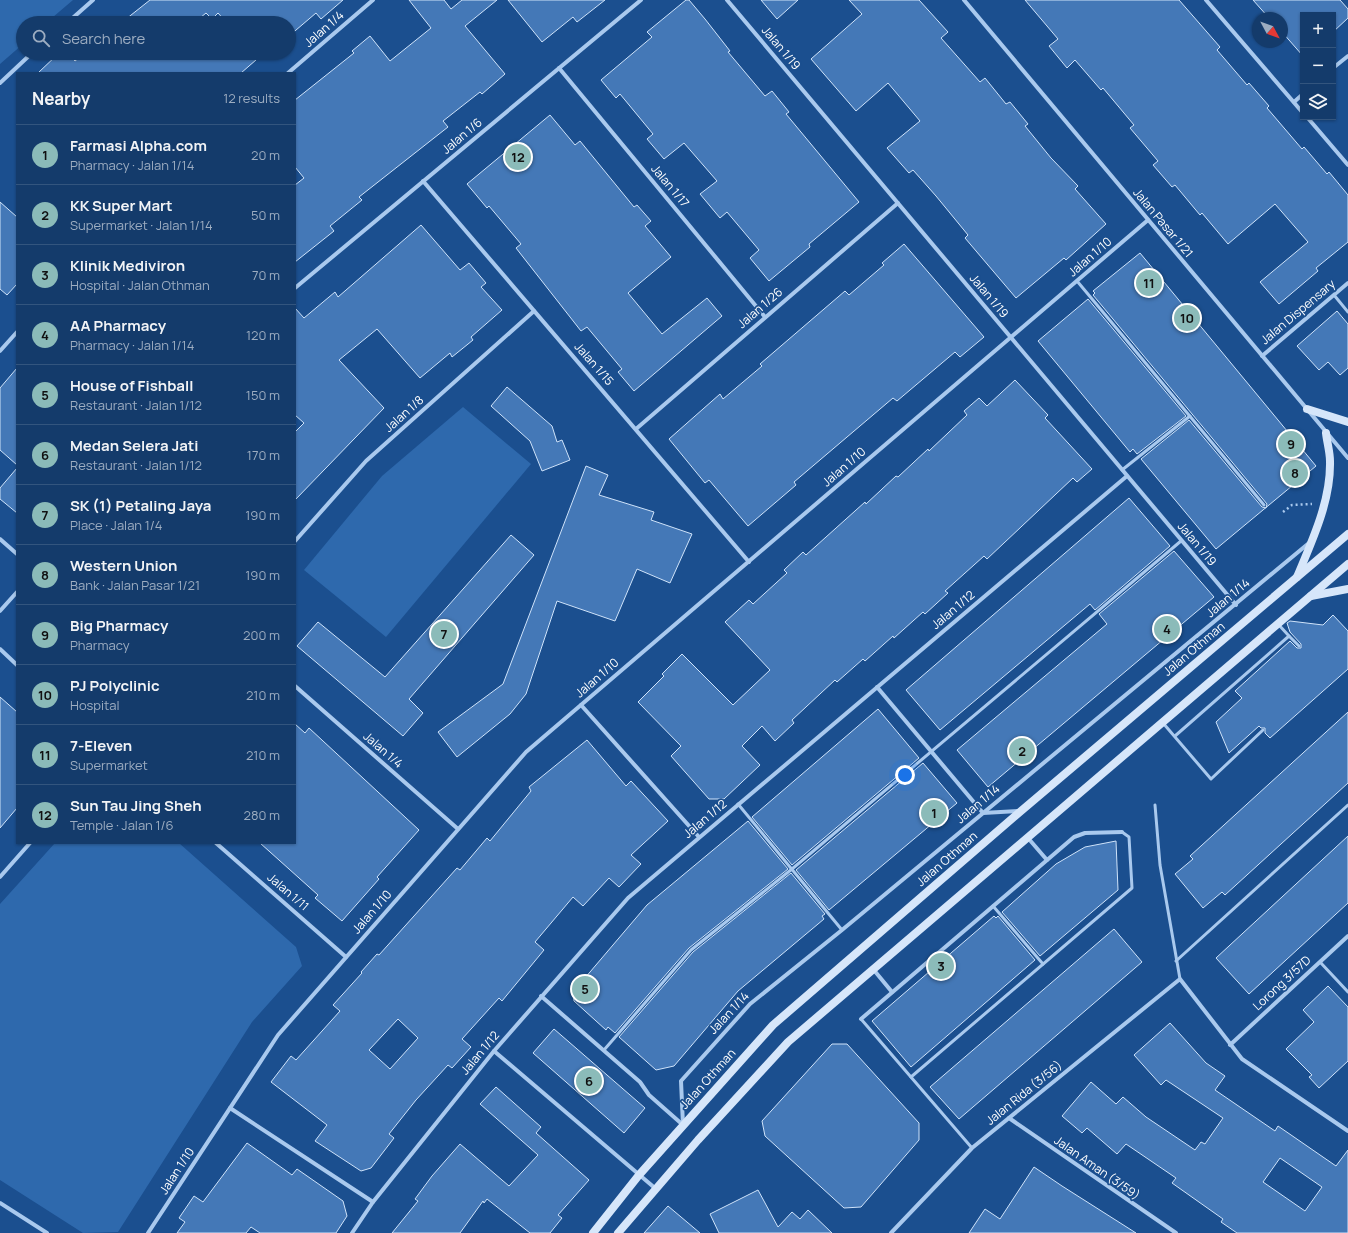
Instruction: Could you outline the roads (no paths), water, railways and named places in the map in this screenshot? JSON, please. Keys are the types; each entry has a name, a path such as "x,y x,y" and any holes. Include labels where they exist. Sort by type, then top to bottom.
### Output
{"main road":[{"path":"1307,409 1348,422"},
{"path":"1296,579 1313,540 1325,504 1330,462 1326,433"},
{"name":"Jalan Othman","path":"593,1233 639,1175 773,1025 1021,811 1348,534"},
{"path":"618,1233 788,1042 1348,564"},
{"path":"1311,597 1348,589"}],"street":[{"path":"75,16 93,0"},
{"name":"Jalan 1/4","path":"289,72 373,0"},
{"name":"Jalan 1/6","path":"296,287 642,0"},
{"name":"Jalan 1/19","path":"727,0 1236,605"},
{"name":"Jalan Pasar 1/21","path":"964,0 1348,459"},
{"path":"1206,0 1300,109"},
{"path":"1336,66 1348,56"},
{"path":"0,83 25,60"},
{"name":"Jalan 1/17","path":"559,68 765,317"},
{"path":"1294,102 1300,97"},
{"path":"1310,120 1348,165"},
{"name":"Jalan 1/15","path":"423,181 748,562"},
{"name":"Jalan 1/26","path":"636,429 898,203"},
{"name":"Jalan 1/10","path":"148,1233 278,1034 526,752 1148,220"},
{"name":"Jalan Dispensary","path":"1262,356 1348,283"},
{"name":"Jalan 1/8","path":"296,540 366,461 534,310"},
{"path":"0,351 16,333"},
{"name":"Jalan 1/12","path":"352,1233 373,1202 494,1051 628,898 1127,476"},
{"path":"0,539 16,553"},
{"name":"Jalan 1/14","path":"683,1125 681,1081 750,1004 842,930 1313,540"},
{"path":"0,611 16,593"},
{"path":"0,649 16,664"},
{"name":"Jalan 1/4","path":"296,687 458,829"},
{"path":"877,687 983,813 1021,811"},
{"path":"581,705 699,837"},
{"path":"861,1019 1074,837 1085,833 1122,832"},
{"path":"1028,838 1047,860"},
{"path":"0,877 29,844"},
{"name":"Jalan 1/11","path":"217,844 346,957"},
{"name":"Lorong 3/57D","path":"1230,1045 1348,936"},
{"path":"873,968 892,992"},
{"path":"1180,979 1242,1059 1348,1131"},
{"name":"Jalan Rida (3/56)","path":"891,1233 972,1148 1180,979"},
{"path":"542,996 640,1082 649,1095 683,1125"},
{"path":"494,1051 656,1189"},
{"path":"230,1108 373,1202"},
{"name":"Jalan Aman (3/59)","path":"1009,1118 1176,1233"},
{"path":"0,1203 47,1233"}],"lane":[{"path":"1077,281 1264,505"},
{"path":"1334,295 1348,312"},
{"path":"1122,470 1190,416"},
{"path":"604,1050 691,950 792,869 931,750 1181,541"},
{"path":"1278,624 1299,646"},
{"path":"1174,736 1289,636"},
{"path":"1163,723 1211,779 1263,730"},
{"path":"738,804 842,930"},
{"path":"1155,805 1160,865 1180,979"},
{"path":"1176,961 1348,805"},
{"path":"911,1077 1132,888 1129,837 1122,832"},
{"path":"992,906 1043,964"},
{"path":"1320,962 1348,992"},
{"path":"861,1019 972,1148"}],"place":[{"name":"Sun Tau Jing Sheh","path":"518,157"},
{"name":"7-Eleven","path":"1149,283"},
{"name":"PJ Polyclinic","path":"1187,318"},
{"name":"Big Pharmacy","path":"1291,444"},
{"name":"Western Union","path":"1295,473"},
{"name":"AA Pharmacy","path":"1167,629"},
{"name":"SK (1) Petaling Jaya","path":"444,634"},
{"name":"KK Super Mart","path":"1022,751"},
{"name":"Farmasi Alpha.com","path":"934,813"},
{"name":"Klinik Mediviron","path":"941,966"},
{"name":"House of Fishball","path":"585,989"},
{"name":"Medan Selera Jati","path":"589,1081"}]}
